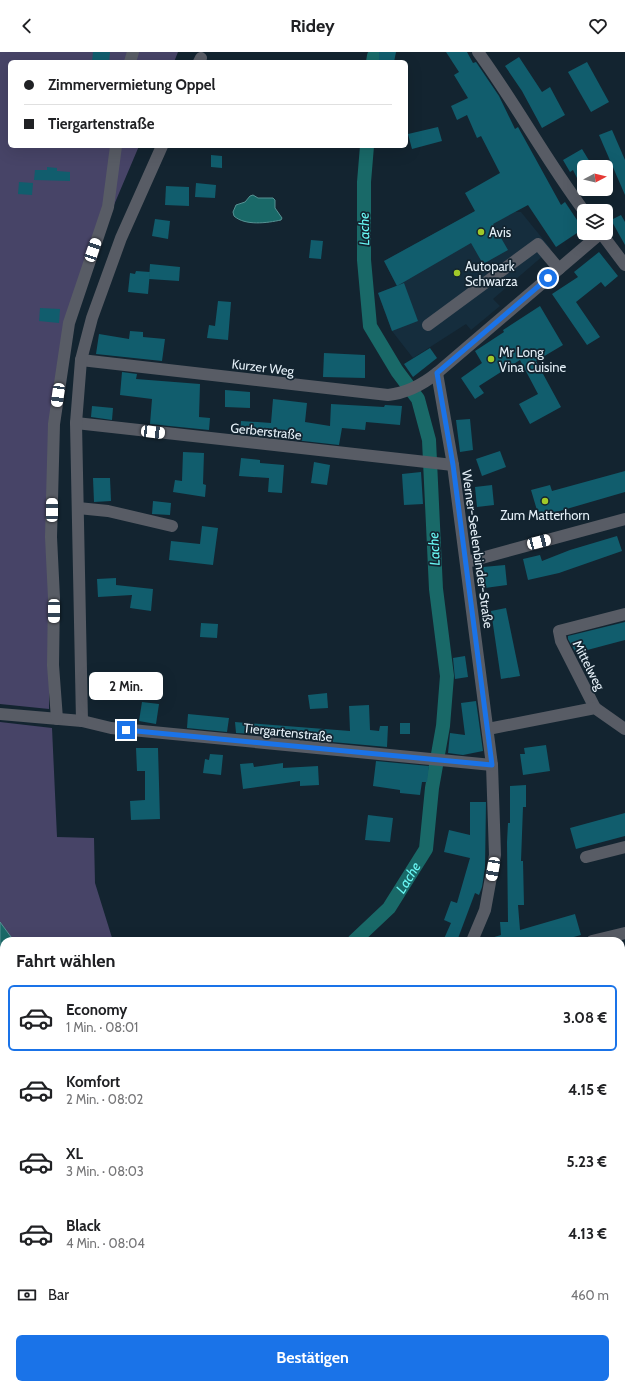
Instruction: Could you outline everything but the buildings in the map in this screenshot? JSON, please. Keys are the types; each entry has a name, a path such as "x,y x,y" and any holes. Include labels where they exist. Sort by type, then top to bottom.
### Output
{"street":[{"path":"478,52 508,94 557,174 579,204"},
{"path":"57,719 53,665 54,598 51,537 54,424 69,323 108,207 116,148"},
{"path":"82,721 76,423 81,360 92,318 121,238 161,148"},
{"path":"437,373 593,240"},
{"path":"606,240 625,265"},
{"path":"428,325 538,244 559,269"},
{"name":"Kurzer Weg","path":"81,360 388,396 403,394 425,383 437,373"},
{"name":"Werner-Seelenbinder-Straße","path":"437,373 447,464 466,562 492,765 495,855 485,910 474,937"},
{"name":"Gerberstraße","path":"76,423 447,464"},
{"path":"78,508 108,511 172,526"},
{"path":"466,562 625,519"},
{"name":"Mittelweg","path":"625,614 559,631 561,641 595,708 625,729"},
{"name":"Mittelweg","path":"488,729 595,708"},
{"name":"Tiergartenstraße","path":"0,714 82,721 111,728 492,765"},
{"path":"586,857 625,846"},
{"path":"608,937 625,933"}],"shaded area":[{"path":"0,52 178,52 175,60 8,60 8,148 138,148 69,311 49,423 49,709 0,704"},
{"path":"253,195 258,198 273,198 275,200 275,208 282,218 281,220 256,223 244,221 234,216 233,212 236,205 245,202 250,196"},
{"name":"Autopark Schwarza","path":"492,202 501,219 515,212 521,212 551,249 493,299 500,306 471,330 466,324 413,358 392,331 378,293 397,286 384,261"},
{"path":"0,722 52,728 57,837 94,838 95,883 112,937 11,937 0,922"},
{"path":"0,922 11,937 0,937"}],"waterway":[{"name":"Lache","path":"373,60 374,56"},
{"name":"Lache","path":"358,937 389,908 426,849 432,788 443,726 447,676 436,589 429,440 418,399 397,371 370,326 364,260 364,182 367,148"}],"place":[{"name":"Avis","path":"481,232"},
{"name":"Autopark Schwarza","path":"457,273"},
{"name":"Mr Long Vina Cuisine","path":"491,359"},
{"name":"Zum Matterhorn","path":"545,501"}],"route":[{"path":"126,730 492,765 453,465 437,373 548,278"}]}
